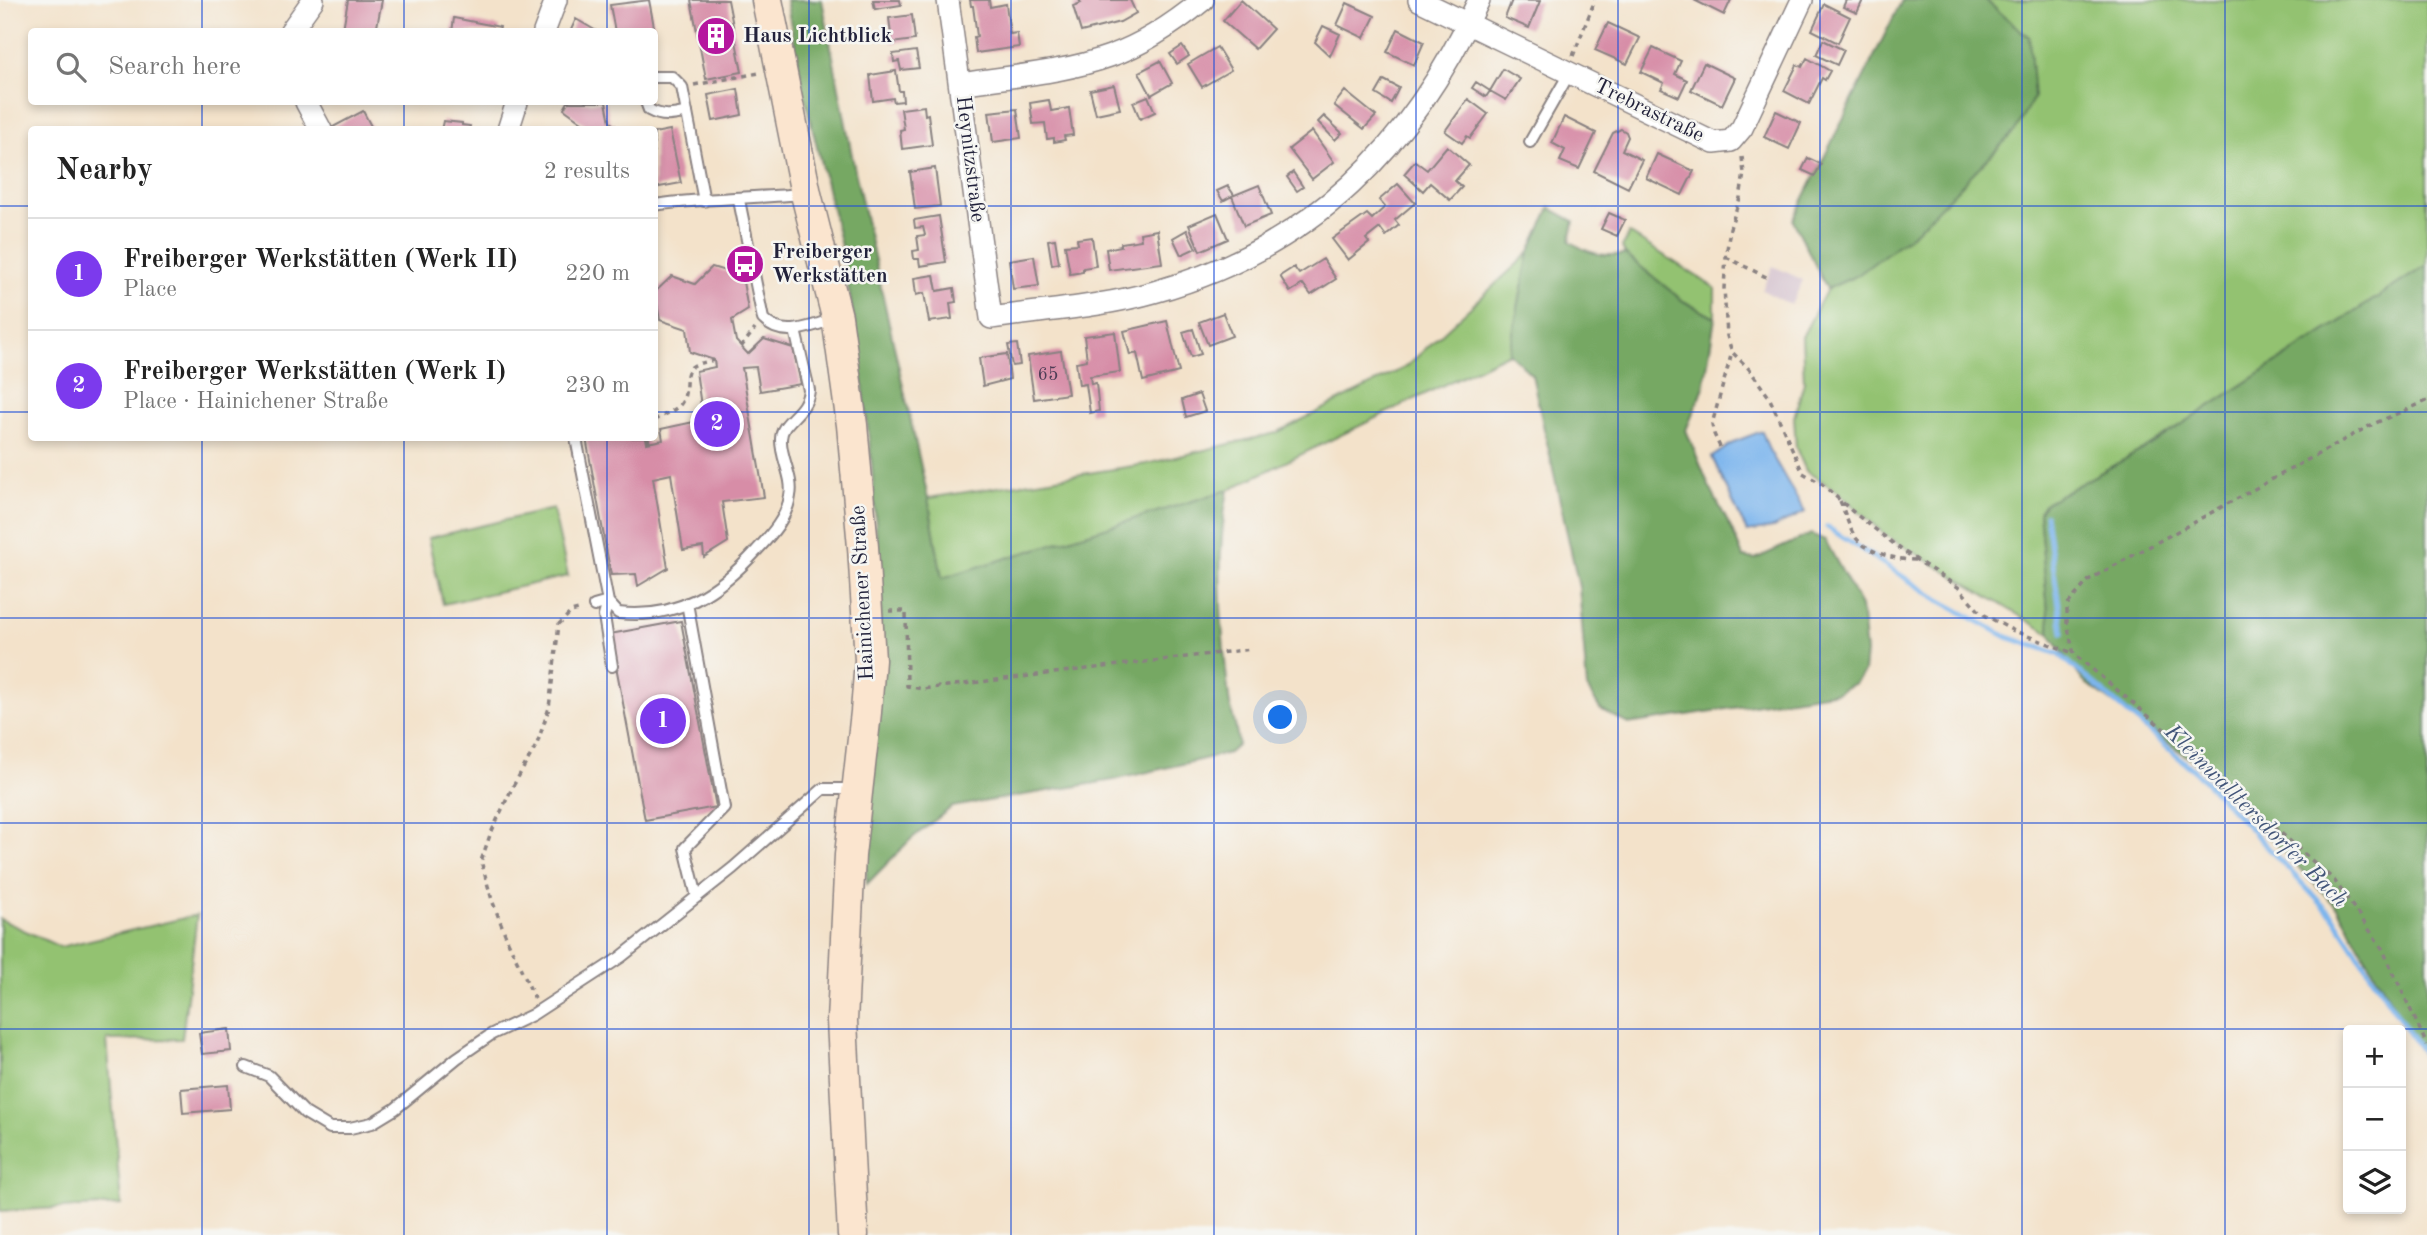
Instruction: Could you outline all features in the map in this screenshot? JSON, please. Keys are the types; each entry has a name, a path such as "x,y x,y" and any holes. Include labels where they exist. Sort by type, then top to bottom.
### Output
{"main road":[{"name":"Hainichener Straße","path":"767,0 806,194 837,317 852,425 867,609 869,673 848,886 842,1021 853,1235"}],"street":[{"path":"293,28 313,0"},
{"path":"546,28 556,0"},
{"name":"Heynitzstraße","path":"948,0 991,318 1152,293 1218,271 1287,236 1340,195 1400,133 1429,91 1468,23"},
{"path":"961,84 1080,65 1111,56 1170,26 1203,0"},
{"name":"Trebrastraße","path":"1419,0 1714,143 1731,141"},
{"path":"1468,23 1479,0"},
{"path":"1731,141 1742,128 1802,0"},
{"path":"308,105 319,126"},
{"path":"509,126 516,105"}],"lane":[{"name":"Trebrastraße","path":"1530,142 1569,72"},
{"path":"658,77 672,77 682,87 704,201"},
{"path":"647,105 649,110 658,115 671,116 687,112"},
{"path":"658,205 806,194"},
{"path":"739,200 763,319 778,330 795,330 837,317"},
{"path":"608,602 618,613 636,615 653,614 687,603 724,584 774,532 791,495 780,439 784,427 803,407 809,390 795,330"},
{"path":"577,441 608,602 604,616 612,666"},
{"path":"594,606 608,602"},
{"path":"687,603 724,808 685,848 698,897"},
{"path":"246,1067 269,1076 305,1113 330,1128 351,1128 372,1123 395,1109 457,1058 492,1034 540,1010 621,957 733,868 823,789 857,789"}],"path":[{"path":"1569,72 1595,0"},
{"path":"682,87 765,72"},
{"path":"1731,141 1742,156 1744,173 1740,198 1730,228 1726,257 1727,335 1732,352 1749,369 1769,397 1803,473 1822,484 1917,561 1958,587 1981,613 2012,630 2074,654 2178,741 2334,880 2382,948 2427,1045"},
{"path":"1726,257 1768,278"},
{"path":"741,347 763,319"},
{"path":"1720,447 1712,424 1732,352"},
{"path":"658,418 679,406 686,394 686,374 689,369 714,360"},
{"path":"2074,654 2067,624 2067,604 2090,579 2373,424 2427,401"},
{"path":"1839,499 1857,539 1873,550 1903,560 1917,561"},
{"path":"540,1010 507,939 481,861 489,835 537,744 549,708 559,624 571,612 594,606"},
{"path":"867,609 906,611 907,686 922,689 1252,649"}],"shaded area":[{"path":"1773,266 1803,280 1791,305 1762,290"}],"green space":[{"path":"786,0 822,0 855,171 928,498 942,578 1228,490 1220,568 1221,594 1229,698 1238,745 1229,753 1114,780 952,807 911,839 867,884 863,818 881,605 872,467 859,347 840,242 806,102"},
{"path":"1902,0 1985,0 2029,37 2034,97 2015,131 1915,232 1858,275 1827,289 1793,220"},
{"path":"1985,0 2427,0 2427,265 2144,449 2045,503 2039,513 2050,634 1885,535 1837,491 1806,471 1796,448 1794,417 1804,382 1802,337 1827,289 1858,275 2029,37"},
{"path":"1550,208 1574,221 1570,241 1596,254 1625,254 1683,301 1715,318 1704,387 1686,430 1743,557 1755,559 1811,534 1825,540 1861,606 1866,652 1864,672 1855,683 1838,692 1628,724 1600,709 1587,688 1579,587 1532,375 1509,353 1529,253"},
{"path":"1629,233 1715,288 1715,318 1683,301 1625,254 1622,247"},
{"path":"1529,253 1509,353 1228,490 942,579 928,498 1146,464 1276,433 1406,367"},
{"path":"2427,265 2427,1064 2337,907 2199,765 2083,681 2050,634 2039,512 2045,503 2144,449"},
{"path":"553,509 568,576 443,604 428,538"},
{"path":"197,915 182,1039 107,1040 121,1205 0,1211 0,919 60,947"}],"water":[{"path":"1762,431 1769,450 1805,512 1773,528 1747,532 1712,457 1736,441"}],"building":[{"path":"348,0 382,0 377,28 343,28"},
{"path":"649,0 654,28 614,28 610,5"},
{"name":"Haus Lichtblick","path":"691,0 728,0 742,72 706,79"},
{"path":"873,0 900,0 901,5 875,9"},
{"path":"970,0 989,0 990,7 1006,4 1010,34 1017,33 1019,47 976,53 974,37 977,36"},
{"path":"1079,0 1130,0 1136,13 1120,22 1081,32 1073,6 1081,3"},
{"path":"1241,0 1273,29 1255,49 1223,21"},
{"path":"1512,0 1540,1 1529,28 1505,18"},
{"path":"1694,0 1731,0 1724,15"},
{"path":"1846,0 1863,0 1857,13 1843,7"},
{"path":"1347,3 1375,16 1364,38 1337,25"},
{"path":"1824,4 1850,17 1838,43 1812,30"},
{"path":"912,15 915,40 892,43 889,18"},
{"path":"454,18 500,27 500,28 453,28"},
{"path":"576,19 591,28 572,28"},
{"path":"1608,23 1640,38 1627,64 1595,50"},
{"path":"1323,26 1340,34 1330,56 1315,42"},
{"path":"1398,29 1424,42 1414,65 1387,52"},
{"path":"1823,40 1844,50 1837,65 1816,55"},
{"path":"1182,46 1189,56 1177,64 1170,54"},
{"path":"1217,47 1231,70 1202,87 1188,64"},
{"path":"1653,48 1681,61 1675,74 1687,80 1679,97 1661,89 1664,83 1641,72"},
{"path":"916,51 919,68 901,70 899,61 894,62 893,54"},
{"path":"1807,58 1830,71 1825,80 1822,78 1809,104 1784,91 1797,65 1802,67"},
{"path":"1160,61 1172,83 1151,95 1139,72"},
{"path":"1704,63 1735,78 1722,105 1691,90"},
{"path":"1503,69 1520,79 1506,100 1490,91"},
{"path":"896,71 903,101 894,102 893,98 873,101 870,75"},
{"path":"1384,80 1399,88 1391,103 1376,94"},
{"path":"1476,82 1490,91 1486,97 1472,88"},
{"path":"1114,85 1120,109 1096,114 1090,90"},
{"path":"738,89 742,115 713,121 708,95"},
{"path":"1345,91 1376,116 1364,129 1334,105"},
{"path":"1148,96 1155,112 1140,119 1133,102"},
{"path":"1468,99 1488,114 1470,138 1467,136 1462,143 1445,131"},
{"path":"1049,100 1051,111 1069,108 1073,135 1064,136 1065,140 1054,142 1054,138 1047,139 1045,123 1033,124 1030,103"},
{"path":"566,105 607,105 610,122 616,126 587,126 564,109"},
{"path":"924,106 925,115 928,114 932,145 902,149 900,130 904,129 901,109"},
{"path":"1017,109 1021,138 993,142 989,112"},
{"path":"363,111 371,126 335,126"},
{"path":"1776,111 1801,123 1789,149 1764,137"},
{"path":"1324,116 1342,133 1335,140 1318,122"},
{"path":"1564,117 1596,133 1579,169 1560,161 1565,150 1552,143"},
{"path":"443,121 470,126 442,126"},
{"path":"1621,129 1628,137 1622,150 1642,160 1628,188 1594,171 1613,133"},
{"path":"670,130 681,183 658,187 658,132"},
{"path":"1312,131 1334,162 1312,179 1289,149"},
{"path":"1447,146 1469,165 1455,181 1462,187 1450,200 1430,183 1423,191 1404,174 1415,161 1427,170"},
{"path":"1657,154 1694,171 1682,195 1646,178"},
{"path":"1808,158 1821,164 1815,176 1802,170"},
{"path":"935,168 940,206 915,209 910,172"},
{"path":"1293,172 1303,187 1297,191 1287,177"},
{"path":"1398,184 1415,203 1395,220 1399,225 1386,236 1380,228 1366,239 1369,243 1348,260 1332,239 1367,214 1372,219 1385,207 1379,200"},
{"path":"1259,185 1271,215 1244,226 1232,196"},
{"path":"1228,186 1234,195 1223,201 1217,191"},
{"path":"1217,213 1228,239 1200,251 1189,225"},
{"path":"1609,213 1625,220 1617,236 1601,229"},
{"path":"939,216 946,262 920,266 919,259 914,259 913,251 919,250 917,236 925,235 923,227 915,228 914,220"},
{"path":"1157,230 1162,263 1109,270 1106,249 1141,240 1140,233"},
{"path":"1187,230 1196,248 1181,255 1173,238"},
{"path":"1092,237 1096,266 1070,274 1065,245 1078,244 1077,239"},
{"path":"1055,239 1059,263 1052,265 1048,240"},
{"path":"1034,256 1039,286 1013,289 1009,260"},
{"path":"1323,259 1336,279 1311,295 1303,284 1290,292 1280,276 1294,267 1299,274"},
{"path":"712,267 742,276 748,310 732,320 736,341 748,354 764,339 793,348 801,384 760,391 756,367 742,368 764,497 722,502 728,542 704,557 703,547 683,550 671,474 653,478 668,568 638,586 636,574 611,575 587,441 647,443 663,440 661,429 703,420 696,371 715,367 714,360 690,352 687,329 660,320 658,309 658,289 672,276 695,284"},
{"path":"934,275 937,291 954,288 956,302 950,303 952,319 929,322 924,293 916,295 914,278"},
{"path":"1223,313 1232,336 1208,345 1199,322"},
{"path":"1167,321 1179,372 1143,381 1137,353 1130,355 1124,331"},
{"path":"1193,329 1201,354 1191,357 1183,332"},
{"path":"1115,332 1120,372 1090,376 1091,384 1096,383 1099,411 1090,413 1086,384 1079,385 1076,362 1087,360 1084,336"},
{"path":"1017,344 1020,365 1012,366 1008,345"},
{"path":"1061,351 1068,394 1034,399 1028,356"},
{"path":"1007,354 1010,379 983,386 979,358"},
{"path":"1199,394 1205,411 1186,417 1182,400"},
{"path":"681,621 716,807 645,820 610,634"},
{"path":"229,1029 231,1051 202,1054 199,1033"},
{"path":"228,1085 230,1109 183,1113 181,1089"}],"waterway":[{"path":"2046,515 2063,633"},
{"name":"Kleinwalltersdorfer Bach","path":"1827,527 1939,600 2007,637 2059,654 2196,772 2333,916 2427,1060"}],"place":[{"name":"Haus Lichtblick","path":"716,36"},
{"name":"Freiberger Werkstätten","path":"745,264"},
{"name":"Freiberger Werkstätten (Werk I)","path":"717,424"},
{"name":"Freiberger Werkstätten (Werk II)","path":"663,721"}]}
